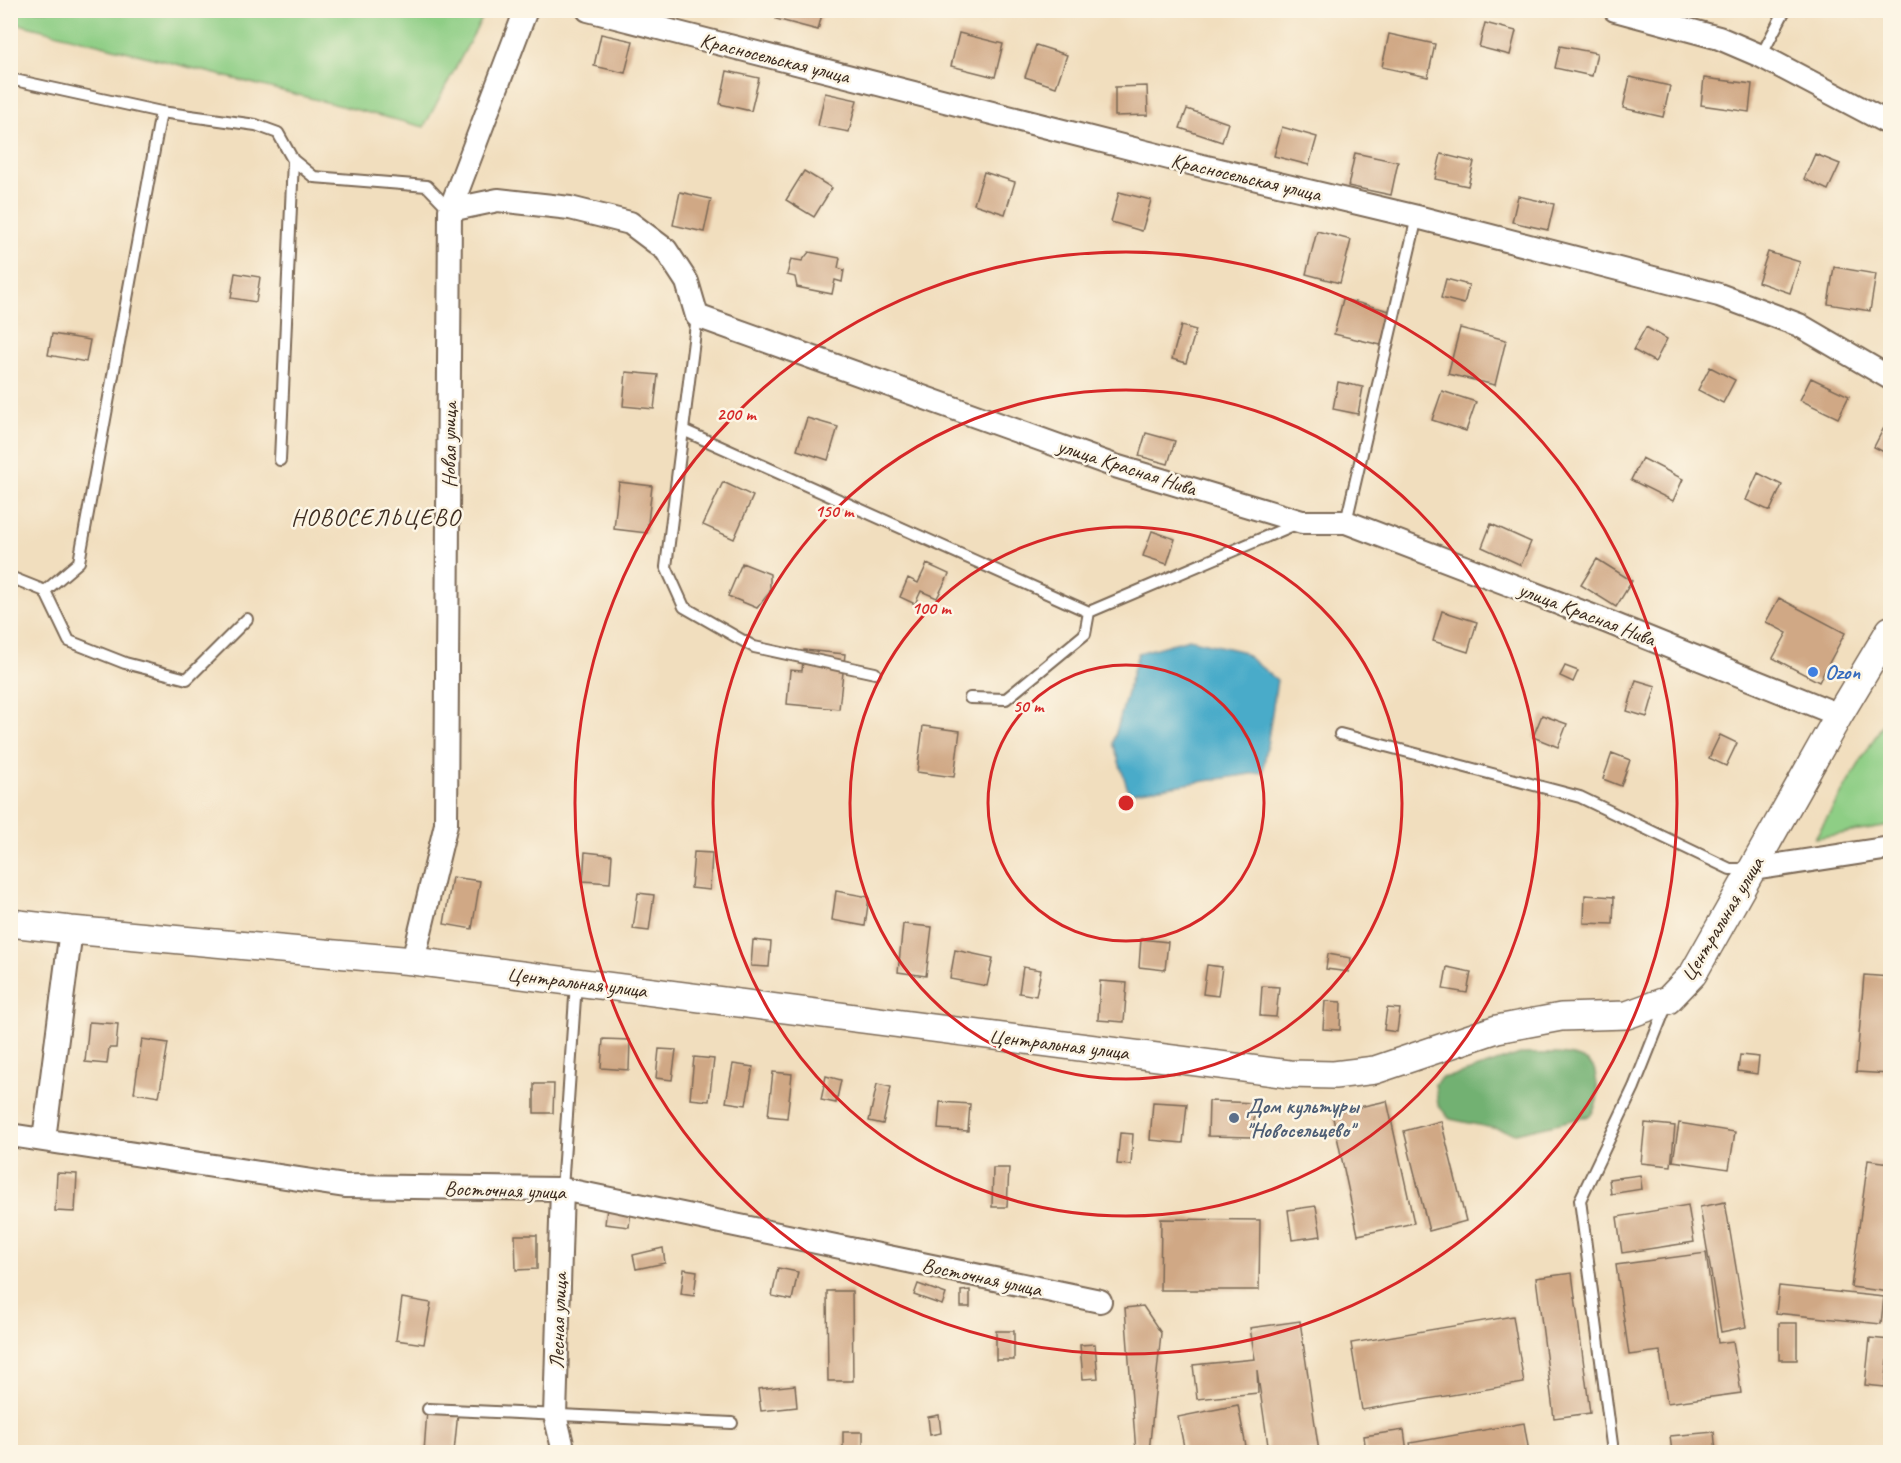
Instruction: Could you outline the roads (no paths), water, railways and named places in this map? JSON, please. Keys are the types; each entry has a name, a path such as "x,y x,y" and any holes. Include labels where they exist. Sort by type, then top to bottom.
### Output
{"street":[{"name":"Новая улица","path":"413,961 446,824 450,210 526,10"},
{"name":"Красносельская улица","path":"588,10 1173,159 1418,217 1719,295 1799,325 1890,378"},
{"path":"1615,10 1719,38 1761,56 1890,124"},
{"path":"450,210 498,200 570,208 630,223 666,250 687,282 697,316"},
{"name":"улица Красная Нива","path":"697,316 1115,466 1302,522 1346,522 1608,622 1839,715"},
{"name":"Центральная улица","path":"10,923 413,961 1289,1074 1334,1076 1376,1070 1497,1029 1561,1017 1627,1015 1668,1000 1693,974 1839,715 1890,630"},
{"path":"1753,869 1890,848"},
{"path":"44,1139 71,930"},
{"name":"Восточная улица","path":"10,1135 345,1186 562,1189 1100,1301"},
{"name":"Лесная улица","path":"562,1189 555,1415 564,1452"}],"lane":[{"path":"1761,56 1785,10"},
{"path":"10,79 161,112 256,125 278,133 293,160 314,177 427,186 450,210"},
{"path":"45,591 79,562 161,112"},
{"path":"280,460 293,160"},
{"path":"1346,522 1418,217"},
{"path":"697,316 666,567 684,607 754,647 875,673"},
{"path":"683,430 1089,612 1302,522"},
{"path":"10,577 45,591 69,640 124,663 187,680 247,619"},
{"path":"970,698 1006,699 1085,634 1089,612"},
{"path":"1340,734 1580,797 1730,869 1753,869"},
{"path":"562,1189 576,982"},
{"path":"1613,1452 1580,1200 1634,1087 1668,1000"},
{"path":"428,1409 732,1423"}],"water":[{"path":"1189,639 1241,651 1277,680 1263,772 1129,793 1113,743 1138,653"}],"place":[{"name":"Ozon","path":"1813,672"},
{"name":"Дом культуры \"Новосельцево\"","path":"1234,1118"}],"district":[{"name":"НОВОСЕЛЬЦЕВО","path":"376,517"}]}
